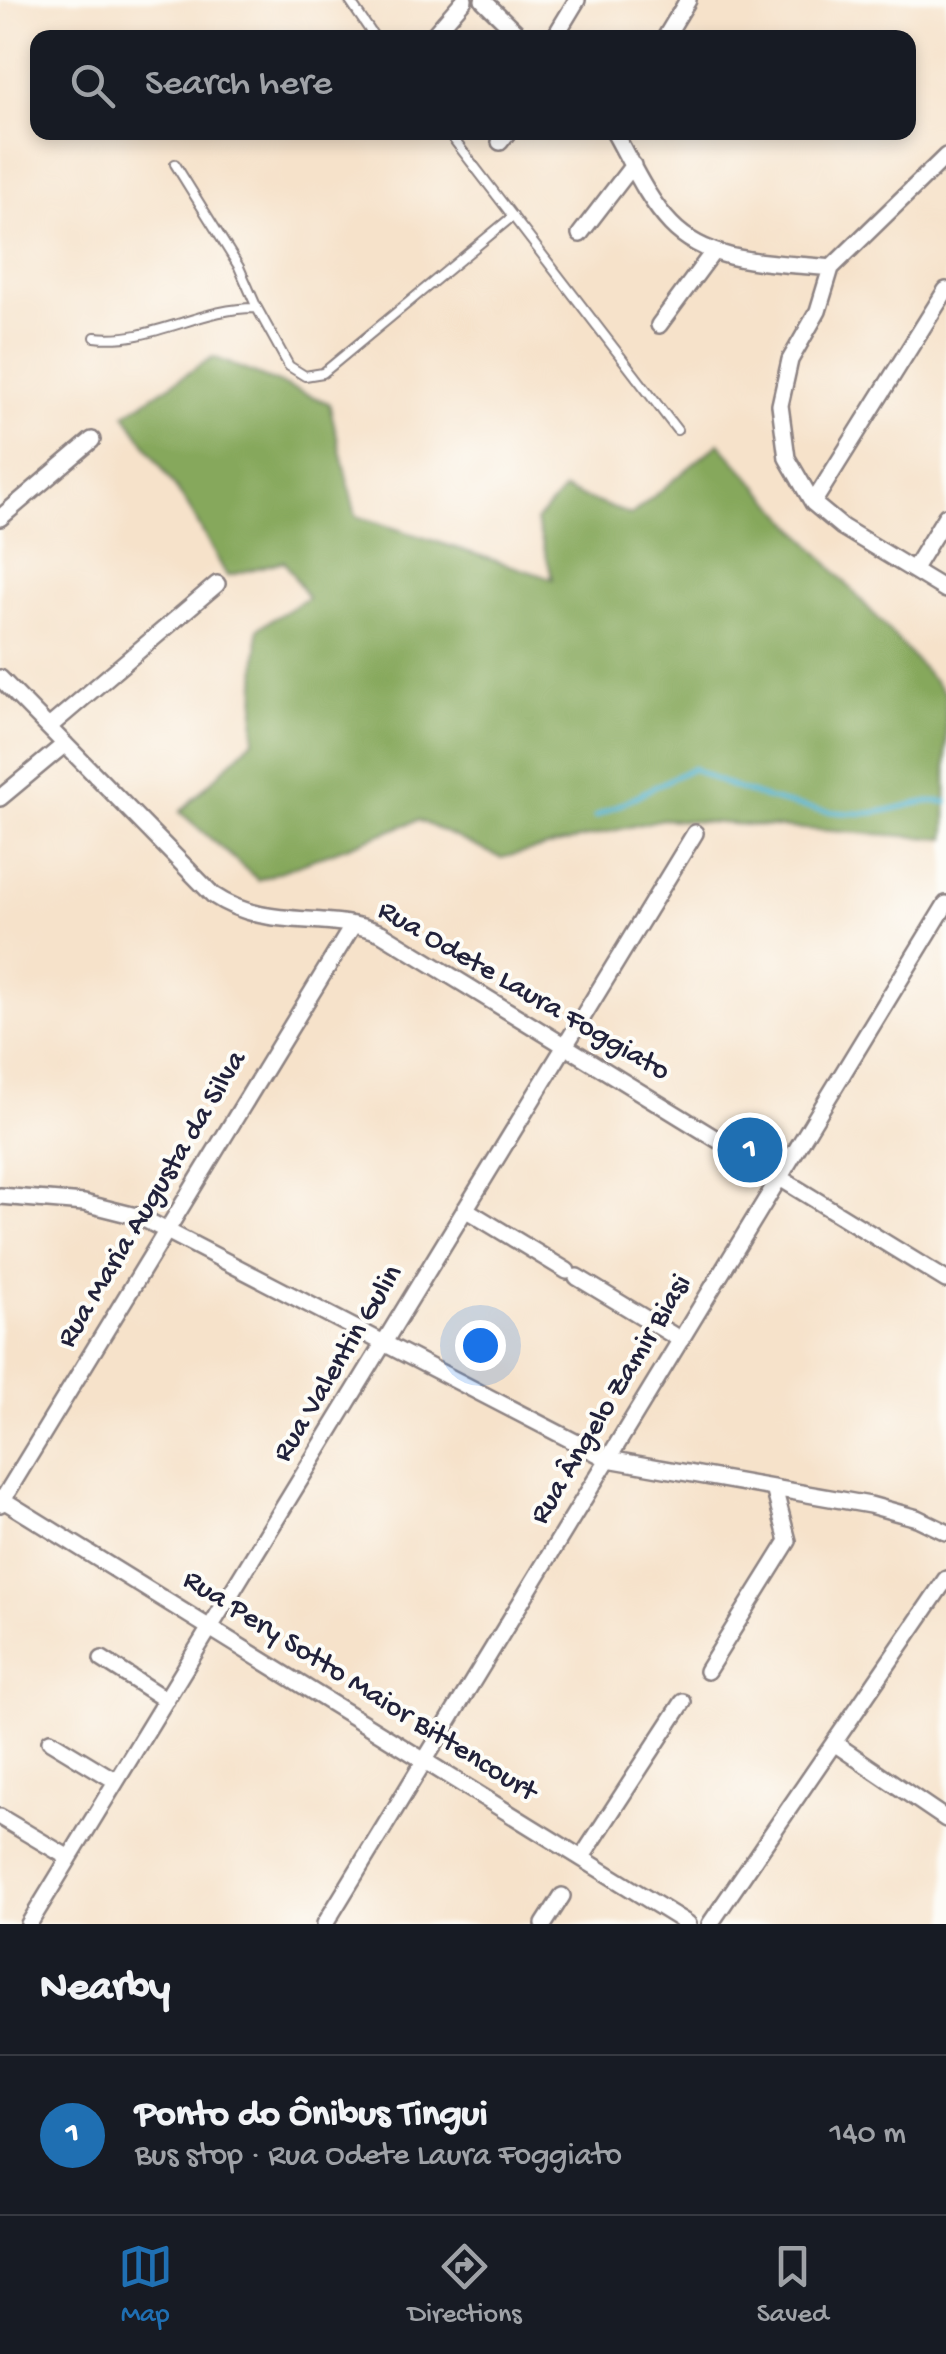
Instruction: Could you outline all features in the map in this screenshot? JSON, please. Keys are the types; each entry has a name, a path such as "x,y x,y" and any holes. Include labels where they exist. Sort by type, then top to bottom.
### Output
{"street":[{"path":"438,30 464,0"},
{"path":"483,0 514,30"},
{"path":"559,30 577,0"},
{"path":"670,30 688,0"},
{"path":"619,140 673,226 713,252 831,268"},
{"path":"946,156 831,268 818,311 790,360 780,405 787,458 812,503 842,527 946,590"},
{"path":"580,234 633,165"},
{"path":"658,325 713,252"},
{"path":"812,503 946,290"},
{"path":"0,518 92,440"},
{"path":"913,570 946,516"},
{"path":"49,727 217,584"},
{"name":"Rua Odete Laura Foggiato","path":"0,678 214,894 233,908 282,920 353,924 381,934 946,1280"},
{"path":"0,798 65,744"},
{"name":"Rua Valentin Gulin","path":"29,1924 696,833"},
{"name":"Rua Ângelo Zamir Biasi","path":"325,1924 946,904"},
{"name":"Rua Maria Augusta da Silva","path":"1,1501 353,924"},
{"path":"0,1196 118,1210 167,1230 608,1459 893,1510 946,1532"},
{"path":"465,1209 680,1340"},
{"path":"707,1671 788,1541 774,1488"},
{"name":"Rua Pery Sotto Maior Bittencourt","path":"1,1501 688,1924"},
{"path":"710,1924 946,1579"},
{"path":"102,1660 166,1700"},
{"path":"582,1857 683,1702"},
{"path":"50,1741 116,1782"},
{"path":"834,1743 946,1820"},
{"path":"0,1816 69,1858"},
{"path":"544,1924 562,1896"}],"lane":[{"path":"349,0 369,30"},
{"path":"454,140 677,430"},
{"path":"175,164 239,267 289,366 305,376 323,374 513,216"},
{"path":"94,337 117,340 232,310 257,308"}],"green space":[{"path":"213,357 329,403 356,516 553,579 536,521 564,490 631,515 719,443 946,694 946,839 662,819 501,858 418,820 258,880 180,812 254,739 258,628 308,598 284,561 227,576 188,506 125,414"}],"waterway":[{"path":"595,817 692,768 755,794 826,811 870,813 946,802"}],"place":[{"name":"Ponto do Ônibus Tingui","path":"750,1150"}]}
